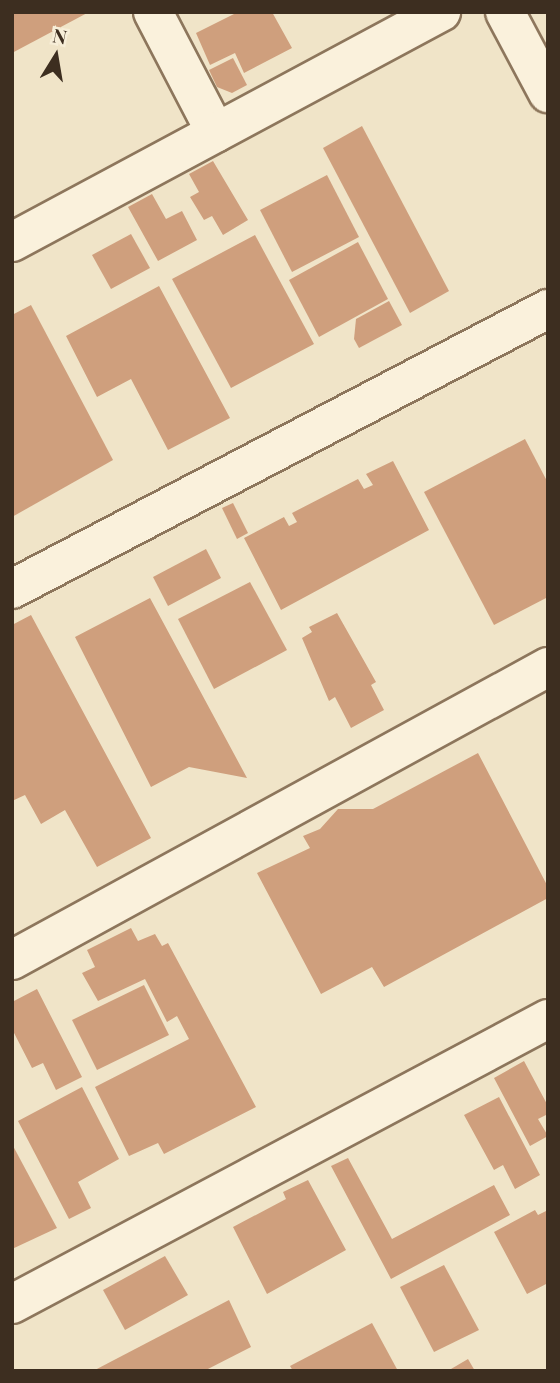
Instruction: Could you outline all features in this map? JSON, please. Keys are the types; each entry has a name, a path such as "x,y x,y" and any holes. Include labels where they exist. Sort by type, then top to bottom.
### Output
{"street":[{"path":"153,12 216,133"},
{"path":"12,242 441,12"},
{"path":"505,12 548,93"},
{"path":"12,589 548,309"},
{"path":"12,960 548,667"},
{"path":"12,1304 548,1019"}],"building":[{"path":"12,12 89,12 12,53"},
{"path":"238,12 272,12 292,48 244,73 235,53 210,65 196,33"},
{"path":"233,58 247,85 232,93 217,87 209,70"},
{"path":"362,126 449,291 410,313 323,148"},
{"path":"213,161 248,220 223,235 212,216 204,220 190,197 199,192 189,174"},
{"path":"327,175 359,237 292,272 260,210"},
{"path":"152,194 166,219 182,211 197,240 158,261 128,207"},
{"path":"131,234 150,268 111,289 92,255"},
{"path":"255,235 314,344 231,388 172,279"},
{"path":"358,242 388,299 319,337 289,280"},
{"path":"159,286 230,418 168,450 131,379 97,397 66,336"},
{"path":"389,301 402,325 359,348 354,339 356,319"},
{"path":"31,305 113,460 12,517 12,315"},
{"path":"525,439 548,483 548,597 494,625 424,492"},
{"path":"393,461 429,530 281,610 244,538 284,517 289,526 297,522 292,513 358,479 364,489 373,485 366,474"},
{"path":"233,503 248,533 237,539 222,508"},
{"path":"206,549 221,578 168,606 153,577"},
{"path":"250,582 287,650 214,689 178,619"},
{"path":"150,598 247,778 189,767 151,787 75,637"},
{"path":"337,613 376,682 371,685 384,710 351,728 335,697 329,701 302,638 312,632 309,627"},
{"path":"31,615 151,838 97,867 65,810 41,824 25,795 12,801 12,625"},
{"path":"478,753 548,887 548,898 384,987 372,967 321,994 257,873 310,848 303,836 320,829 338,809 373,809"},
{"path":"131,928 138,941 155,934 162,946 168,943 256,1107 164,1154 158,1143 129,1156 95,1087 189,1039 177,1016 167,1022 145,979 98,1001 82,973 95,967 87,950"},
{"path":"144,985 169,1035 97,1070 72,1020"},
{"path":"37,989 82,1077 56,1090 43,1063 32,1068 12,1029 12,1002"},
{"path":"524,1061 548,1106 548,1114 538,1119 548,1136 530,1146 494,1078"},
{"path":"82,1087 119,1159 78,1182 91,1208 69,1219 18,1121"},
{"path":"499,1097 540,1175 515,1189 503,1165 494,1170 464,1115"},
{"path":"12,1144 57,1228 12,1249"},
{"path":"348,1158 392,1239 494,1185 510,1215 391,1279 331,1166"},
{"path":"308,1180 346,1250 267,1294 233,1227 286,1199 283,1192"},
{"path":"535,1210 538,1215 548,1210 548,1283 527,1294 494,1232"},
{"path":"165,1256 188,1295 125,1330 103,1290"},
{"path":"444,1265 479,1330 434,1352 400,1287"},
{"path":"229,1300 251,1347 204,1371 93,1371"},
{"path":"372,1323 398,1371 293,1371 290,1366"},
{"path":"468,1359 475,1371 451,1369"}]}
